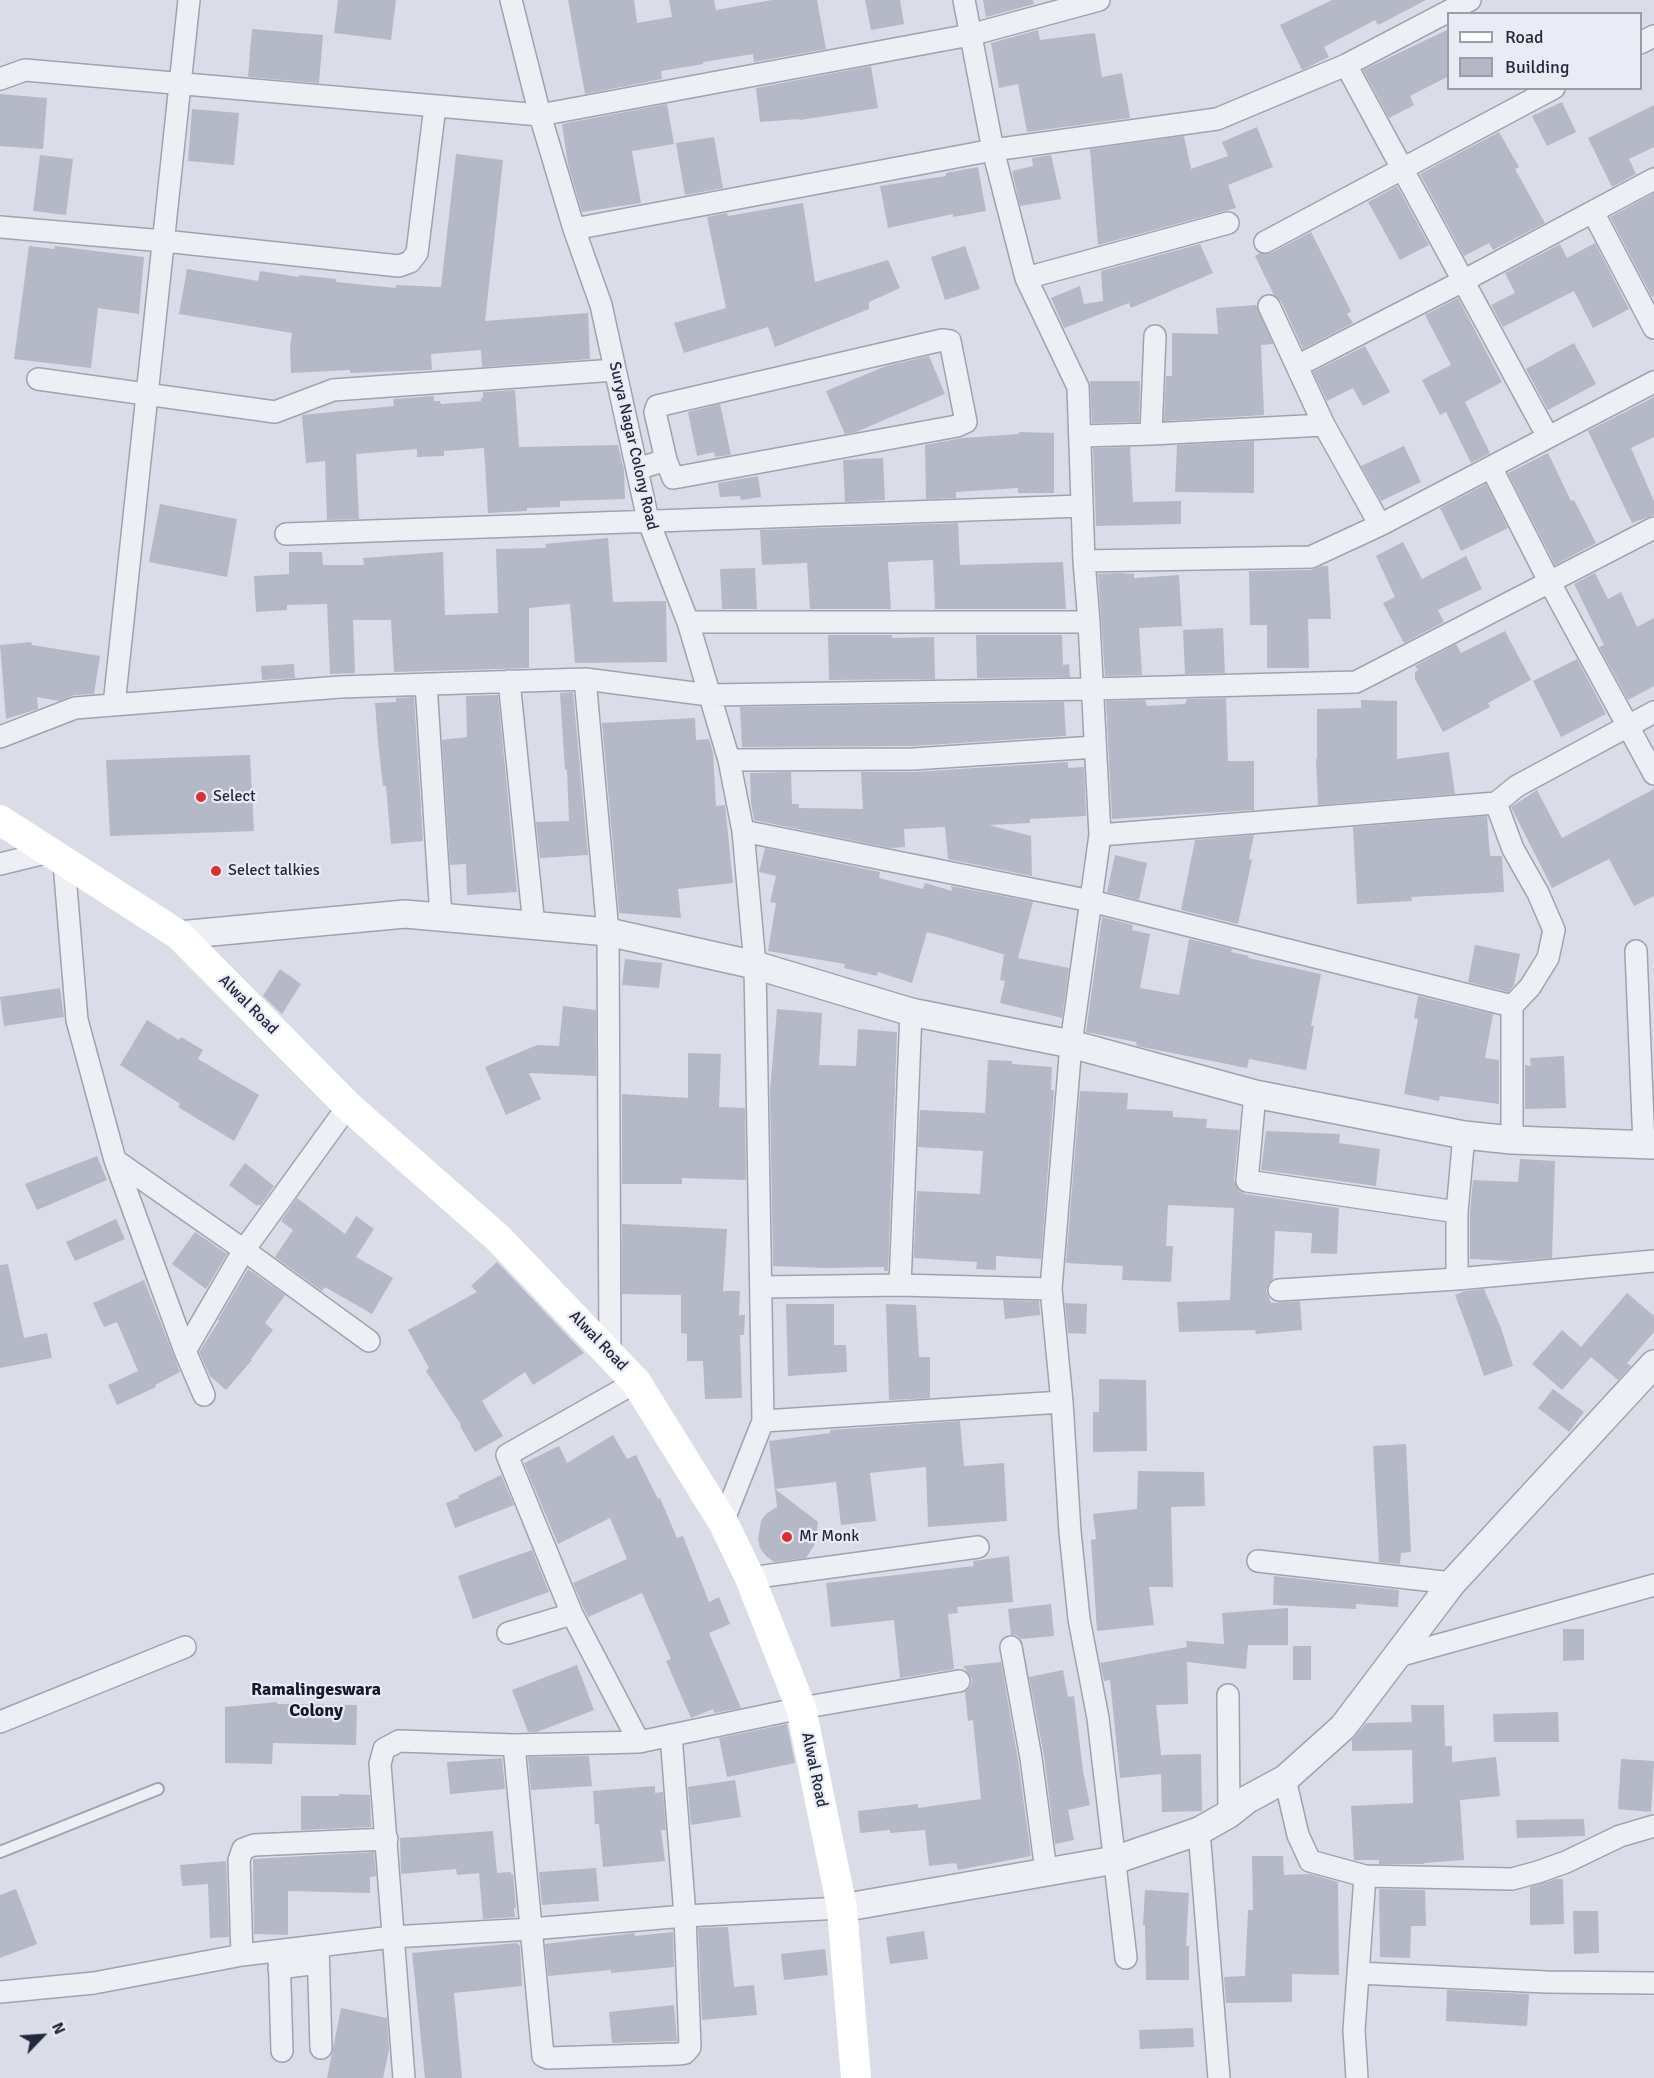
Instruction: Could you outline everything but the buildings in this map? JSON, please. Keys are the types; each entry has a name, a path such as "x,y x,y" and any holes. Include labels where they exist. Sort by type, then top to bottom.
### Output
{"main road":[{"name":"Alwal Road","path":"0,820 179,935 348,1106 498,1238 636,1382 723,1522 750,1578 801,1708 842,1908 856,2078"}],"street":[{"path":"114,705 189,0"},
{"name":"Surya Nagar Colony Road","path":"511,0 540,115 574,229 601,305 648,520 688,622 729,760 743,831 755,965 763,1421"},
{"path":"964,0 993,150 1026,278 1078,387 1084,561 1100,835 1071,1044 1051,1289 1079,1619 1098,1718 1126,1958"},
{"path":"0,79 25,70 540,115 970,35 1099,0"},
{"path":"1447,12 1470,0"},
{"path":"574,229 993,150 1217,119 1346,65 1447,12"},
{"path":"1346,65 1548,437"},
{"path":"1265,242 1550,90"},
{"path":"0,227 164,241 399,266 410,262 417,253 435,106"},
{"path":"1297,366 1654,179"},
{"path":"1593,212 1654,328"},
{"path":"1026,278 1228,223"},
{"path":"1269,306 1324,425 1380,525"},
{"path":"1150,434 1155,336"},
{"path":"950,340 966,422 957,426 673,478 666,460 655,412 657,406 950,340"},
{"path":"38,379 275,412 333,390 615,370"},
{"path":"1084,561 1311,557 1380,525 1654,382"},
{"path":"1080,436 1324,425"},
{"path":"637,469 666,460"},
{"path":"1491,467 1550,583 1654,774"},
{"path":"286,534 1082,506"},
{"path":"0,737 75,708 340,687 585,678 709,695 1356,682 1654,528"},
{"path":"688,622 1089,622"},
{"path":"585,678 608,932 610,1353"},
{"path":"509,681 534,926"},
{"path":"426,684 441,916"},
{"path":"1100,835 1496,803 1516,786 1654,712"},
{"path":"729,760 913,759 1095,747"},
{"path":"1496,803 1513,849 1538,893 1554,930 1548,958 1530,987 1512,1006 1512,1140"},
{"path":"743,831 1091,901 1512,1006"},
{"path":"0,864 57,857 77,1020 115,1160 185,1351 204,1395"},
{"path":"179,935 405,914 608,932 755,965 910,1012 1071,1044 1255,1094 1464,1135 1512,1140 1649,1145 1636,951"},
{"path":"900,1285 910,1012"},
{"path":"1255,1094 1247,1181 1457,1212"},
{"path":"185,1351 244,1250 348,1106"},
{"path":"1458,1279 1457,1212 1464,1135"},
{"path":"115,1160 369,1341"},
{"path":"1279,1290 1458,1279 1654,1261"},
{"path":"762,1287 900,1285 1051,1289"},
{"path":"0,1992 94,1983 242,1955 279,1960 318,1955 392,1937 531,1929 685,1916 842,1908 1115,1860 1199,1831 1229,1814 1248,1799 1285,1779 1343,1727 1452,1583 1654,1364"},
{"path":"636,1382 507,1455 572,1614 639,1742"},
{"path":"723,1522 763,1421 1062,1402"},
{"path":"750,1578 978,1547"},
{"path":"1258,1561 1452,1583"},
{"path":"1395,1657 1654,1585"},
{"path":"508,1632 572,1614"},
{"path":"0,1722 185,1647"},
{"path":"1011,1647 1031,1758 1046,1871"},
{"path":"404,2078 380,1764 384,1749 399,1741 514,1744 639,1742 801,1708 959,1681"},
{"path":"1228,1695 1229,1814"},
{"path":"514,1744 543,2056 548,2058 678,2054 685,2052 690,2046 685,1916 671,1735"},
{"path":"1285,1779 1298,1835 1310,1861 1365,1876 1512,1879 1547,1869 1620,1836 1654,1826"},
{"path":"1199,1831 1219,2078"},
{"path":"242,1955 239,1860 243,1850 254,1845 387,1839"},
{"path":"1357,2078 1354,2030 1365,1876"},
{"path":"318,1955 321,2048"},
{"path":"279,1960 282,2051"},
{"path":"1358,1973 1546,1982 1654,1983"}],"lane":[{"path":"0,1852 158,1789"}],"place":[{"name":"Select","path":"201,797"},
{"name":"Select talkies","path":"216,871"},
{"name":"Mr Monk","path":"787,1537"}],"district":[{"name":"Ramalingeswara Colony","path":"316,1700"}]}
